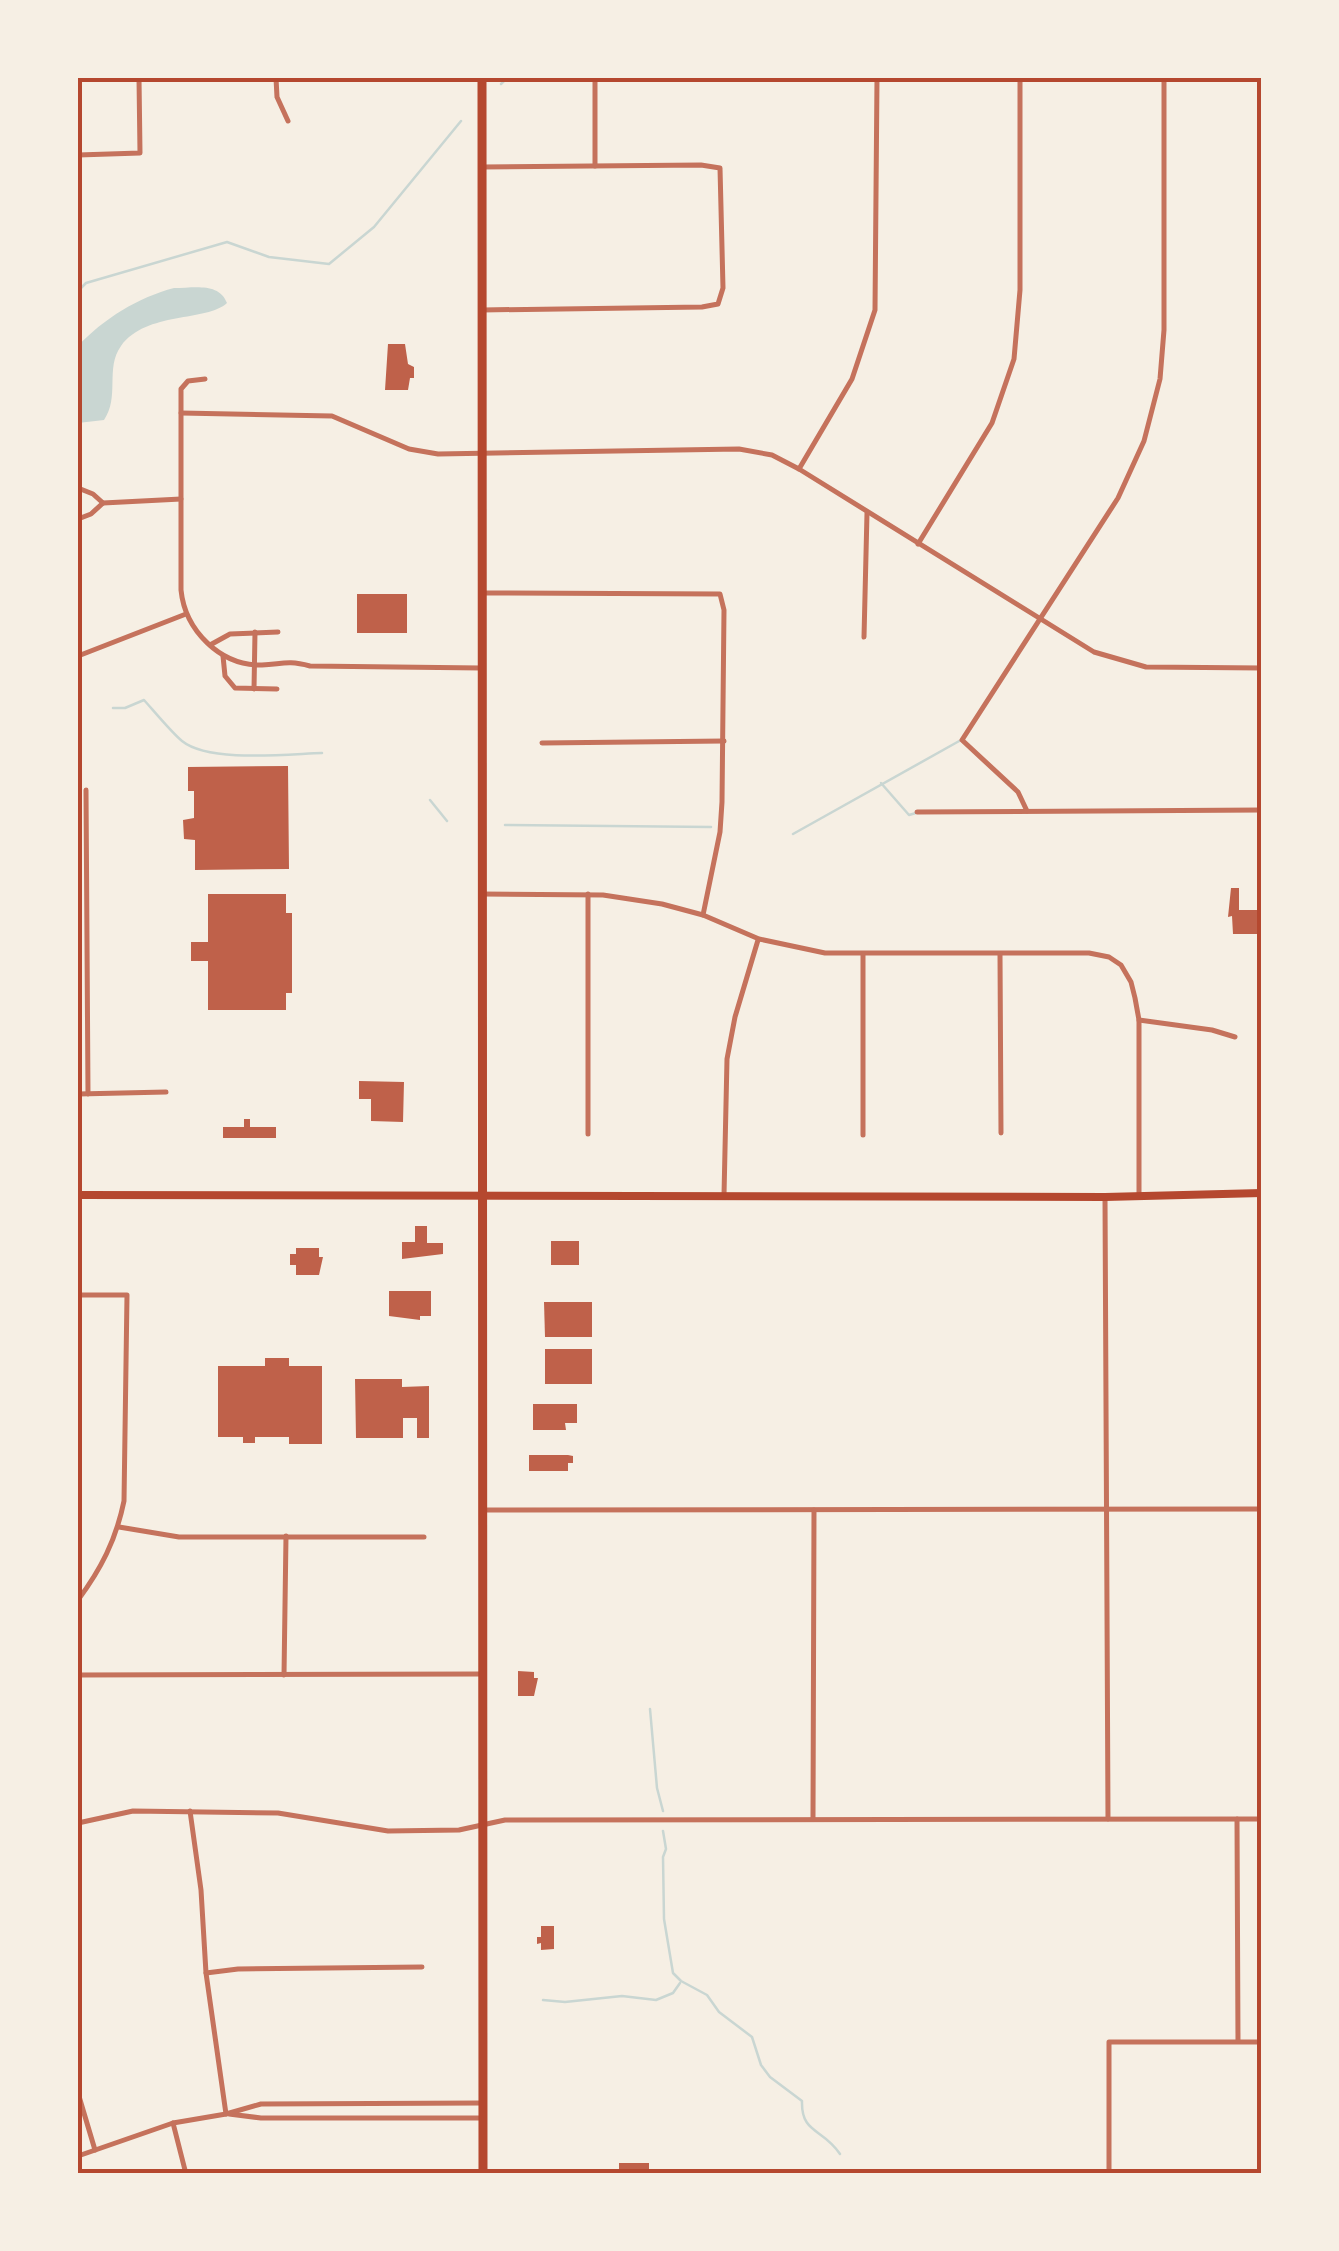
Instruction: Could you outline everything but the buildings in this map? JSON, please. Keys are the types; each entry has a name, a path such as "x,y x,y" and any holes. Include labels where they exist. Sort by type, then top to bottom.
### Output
{"main road":[{"path":"482,78 483,2174"},
{"path":"78,1195 724,1198 1262,1193"}],"street":[{"path":"78,155 140,153 139,78"},
{"path":"276,78 276,96 288,122"},
{"path":"595,78 595,166"},
{"path":"799,469 857,368 874,310 878,78"},
{"path":"918,544 992,423 1014,360 1020,290 1020,78"},
{"path":"1027,811 1018,792 962,740 1118,498 1153,410 1164,330 1164,78"},
{"path":"482,168 700,164 720,168 723,288 718,304 702,307 482,310"},
{"path":"204,379 184,384 181,590 186,614 210,645 224,656 254,664 287,660 310,666 481,668"},
{"path":"182,413 332,416 410,449 438,454 739,448 772,454 1094,652 1135,665 1176,669 1262,668"},
{"path":"78,488 103,502 181,499"},
{"path":"78,519 91,514 103,502"},
{"path":"864,637 866,513"},
{"path":"482,593 720,594 724,610 720,832 702,915"},
{"path":"78,656 186,614"},
{"path":"254,689 255,632"},
{"path":"210,645 230,634 278,632"},
{"path":"224,656 224,676 230,685 240,689 277,689"},
{"path":"542,743 724,741"},
{"path":"86,790 88,1094"},
{"path":"917,812 1262,810"},
{"path":"78,887 87,887"},
{"path":"481,894 588,894 662,904 702,915 758,940 814,952 863,956 1099,954 1120,966 1131,982 1138,1020 1139,1196"},
{"path":"588,894 588,1134"},
{"path":"724,1198 727,1059 758,940"},
{"path":"1000,954 1000,1134"},
{"path":"863,956 863,1135"},
{"path":"1138,1020 1236,1037"},
{"path":"78,1094 166,1092"},
{"path":"1105,1197 1108,1820"},
{"path":"78,1296 126,1295 126,1486 119,1527 107,1556 78,1600"},
{"path":"483,1510 1262,1509"},
{"path":"813,1819 814,1510"},
{"path":"119,1527 179,1537 424,1536"},
{"path":"284,1674 286,1536"},
{"path":"78,1675 482,1674"},
{"path":"190,1811 201,1890 206,1973 226,2114"},
{"path":"78,1823 113,1813 190,1811 278,1813 388,1831 459,1830 505,1820 1262,1819"},
{"path":"1236,1819 1238,2042"},
{"path":"206,1973 238,1969 422,1967"},
{"path":"1262,2042 1109,2042 1109,2173 1262,2172"},
{"path":"78,2093 95,2150"},
{"path":"78,2156 174,2123 261,2104 483,2103"},
{"path":"226,2114 261,2118 483,2118"},
{"path":"174,2123 186,2174"}],"shaded area":[{"path":"174,288 212,289 227,303 206,313 145,327 132,335 116,355 111,402 104,420 78,423 78,346 122,310"}],"waterway":[{"path":"501,84 507,78"},
{"path":"78,291 86,283 227,242 269,257 329,264 374,227 461,121"},
{"path":"113,708 144,700 182,741 210,752 249,756 322,753"},
{"path":"793,834 961,740"},
{"path":"881,783 909,815 916,813"},
{"path":"430,800 447,821"},
{"path":"505,825 711,827"},
{"path":"650,1709 657,1788 663,1811"},
{"path":"663,1831 664,1919 673,1973 707,1995 719,2012 752,2037 761,2065 770,2077 802,2101 805,2120 840,2154"},
{"path":"543,2000 565,2002 622,1996 656,2000 673,1993 680,1983"}]}
